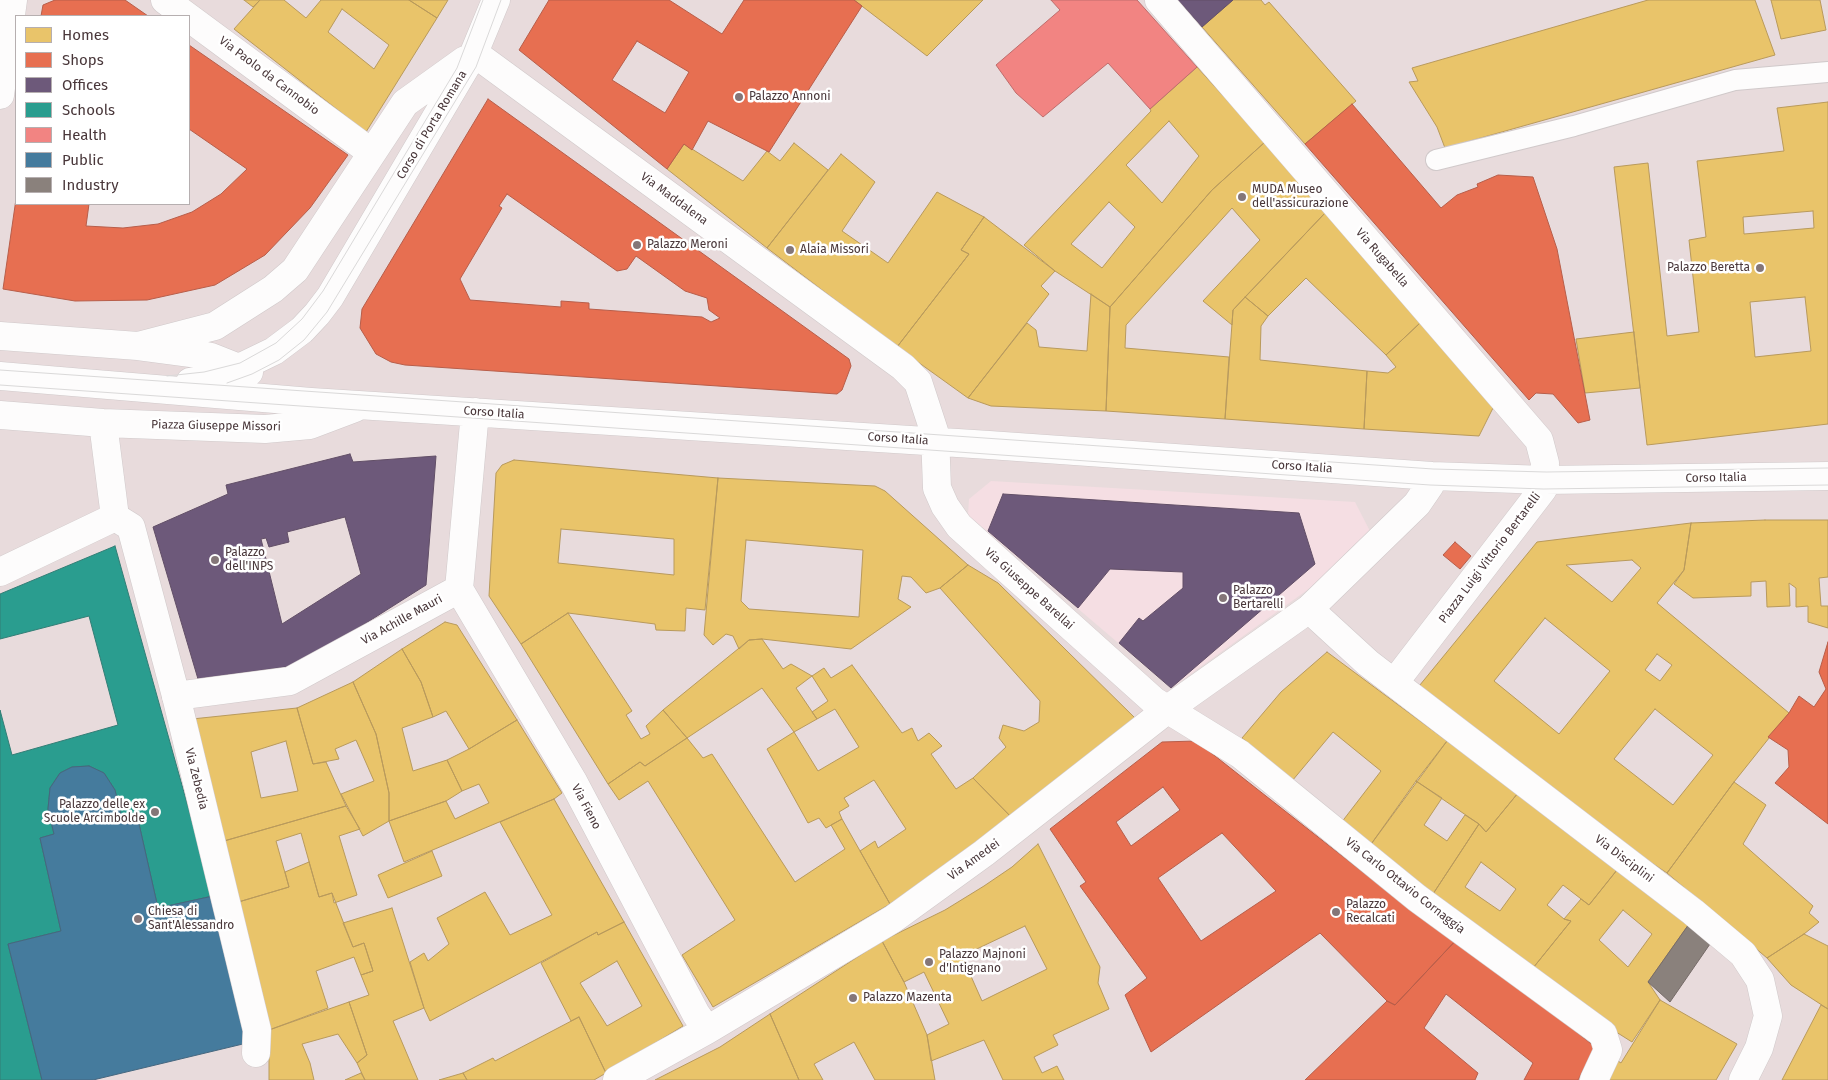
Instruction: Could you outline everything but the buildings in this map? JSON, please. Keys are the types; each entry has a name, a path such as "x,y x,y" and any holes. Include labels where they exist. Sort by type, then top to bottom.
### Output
{"street":[{"path":"0,94 13,0"},
{"name":"Via Paolo da Cannobio","path":"166,0 186,15"},
{"name":"Corso di Porta Romana","path":"241,368 274,351 302,330 330,297 474,53 496,0"},
{"name":"Via Rugabella","path":"1159,0 1539,440 1546,463 1545,480"},
{"name":"Via Paolo da Cannobio","path":"190,18 372,153"},
{"name":"Corso di Porta Romana","path":"372,153 405,103 474,53"},
{"name":"Via Maddalena","path":"474,53 904,367 918,382 935,434 934,442"},
{"path":"138,346 215,326 273,289 295,270 372,153"},
{"path":"0,336 138,346 211,357 241,368 277,389 310,402"},
{"path":"152,388 216,379 241,368"},
{"path":"0,376 363,405"},
{"name":"Corso Italia","path":"363,405 1432,476"},
{"name":"Piazza Giuseppe Missori","path":"0,415 102,423 265,430 310,425 363,405"},
{"path":"459,589 475,412"},
{"path":"0,572 115,517 102,423"},
{"name":"Via Giuseppe Barellai","path":"934,442 937,488 945,506 959,526 1154,701 1168,709"},
{"path":"1394,683 1368,663 1309,609 1417,504 1430,485 1432,476"},
{"name":"Piazza Luigi Vittorio Bertarelli","path":"1394,683 1525,514 1542,489 1545,480 1432,476"},
{"name":"Corso Italia","path":"1545,480 1828,476"},
{"name":"Via Zebedia","path":"115,517 132,527 176,696 257,1030 256,1053"},
{"name":"Via Achille Mauri","path":"176,696 290,681 459,589"},
{"name":"Via Fieno","path":"459,589 574,783 696,1014 707,1030"},
{"name":"Via Amedei","path":"617,1080 707,1030 893,919 984,853 1168,709 1309,609"},
{"name":"Via Disciplini","path":"1394,683 1693,912 1743,954 1760,980 1768,1016 1759,1048 1743,1080"},
{"name":"Via Carlo Ottavio Cornaggia","path":"1168,709 1240,754 1417,898 1603,1034 1608,1050 1594,1080"}],"lane":[{"path":"1436,160 1574,126 1735,80 1828,72"}],"shaded area":[{"path":"0,0 1828,0 1828,1080 0,1080"},
{"name":"Palazzo Bertarelli","path":"991,481 1355,502 1372,535 1324,578 1171,688 968,515 969,499"}],"tram line":[{"path":"167,376 204,372 240,363 276,343 302,319 323,291 457,68 483,0"},
{"path":"227,383 252,374 279,360 304,340 327,312 476,67 501,0"},
{"path":"0,370 1433,469 1546,472 1828,468"},
{"path":"0,385 1430,485 1543,489 1828,485"}],"place":[{"name":"Palazzo Annoni","path":"739,97"},
{"name":"MUDA Museo dell'assicurazione","path":"1242,197"},
{"name":"Palazzo Meroni","path":"637,245"},
{"name":"Alaia Missori","path":"790,250"},
{"name":"Palazzo Beretta","path":"1760,268"},
{"name":"Palazzo dell'INPS","path":"215,560"},
{"name":"Palazzo Bertarelli","path":"1223,598"},
{"name":"Palazzo delle ex Scuole Arcimbolde","path":"155,812"},
{"name":"Palazzo Recalcati","path":"1336,912"},
{"name":"Chiesa di Sant'Alessandro","path":"138,919"},
{"name":"Palazzo Majnoni d'Intignano","path":"929,962"},
{"name":"Palazzo Mazenta","path":"853,998"}]}
